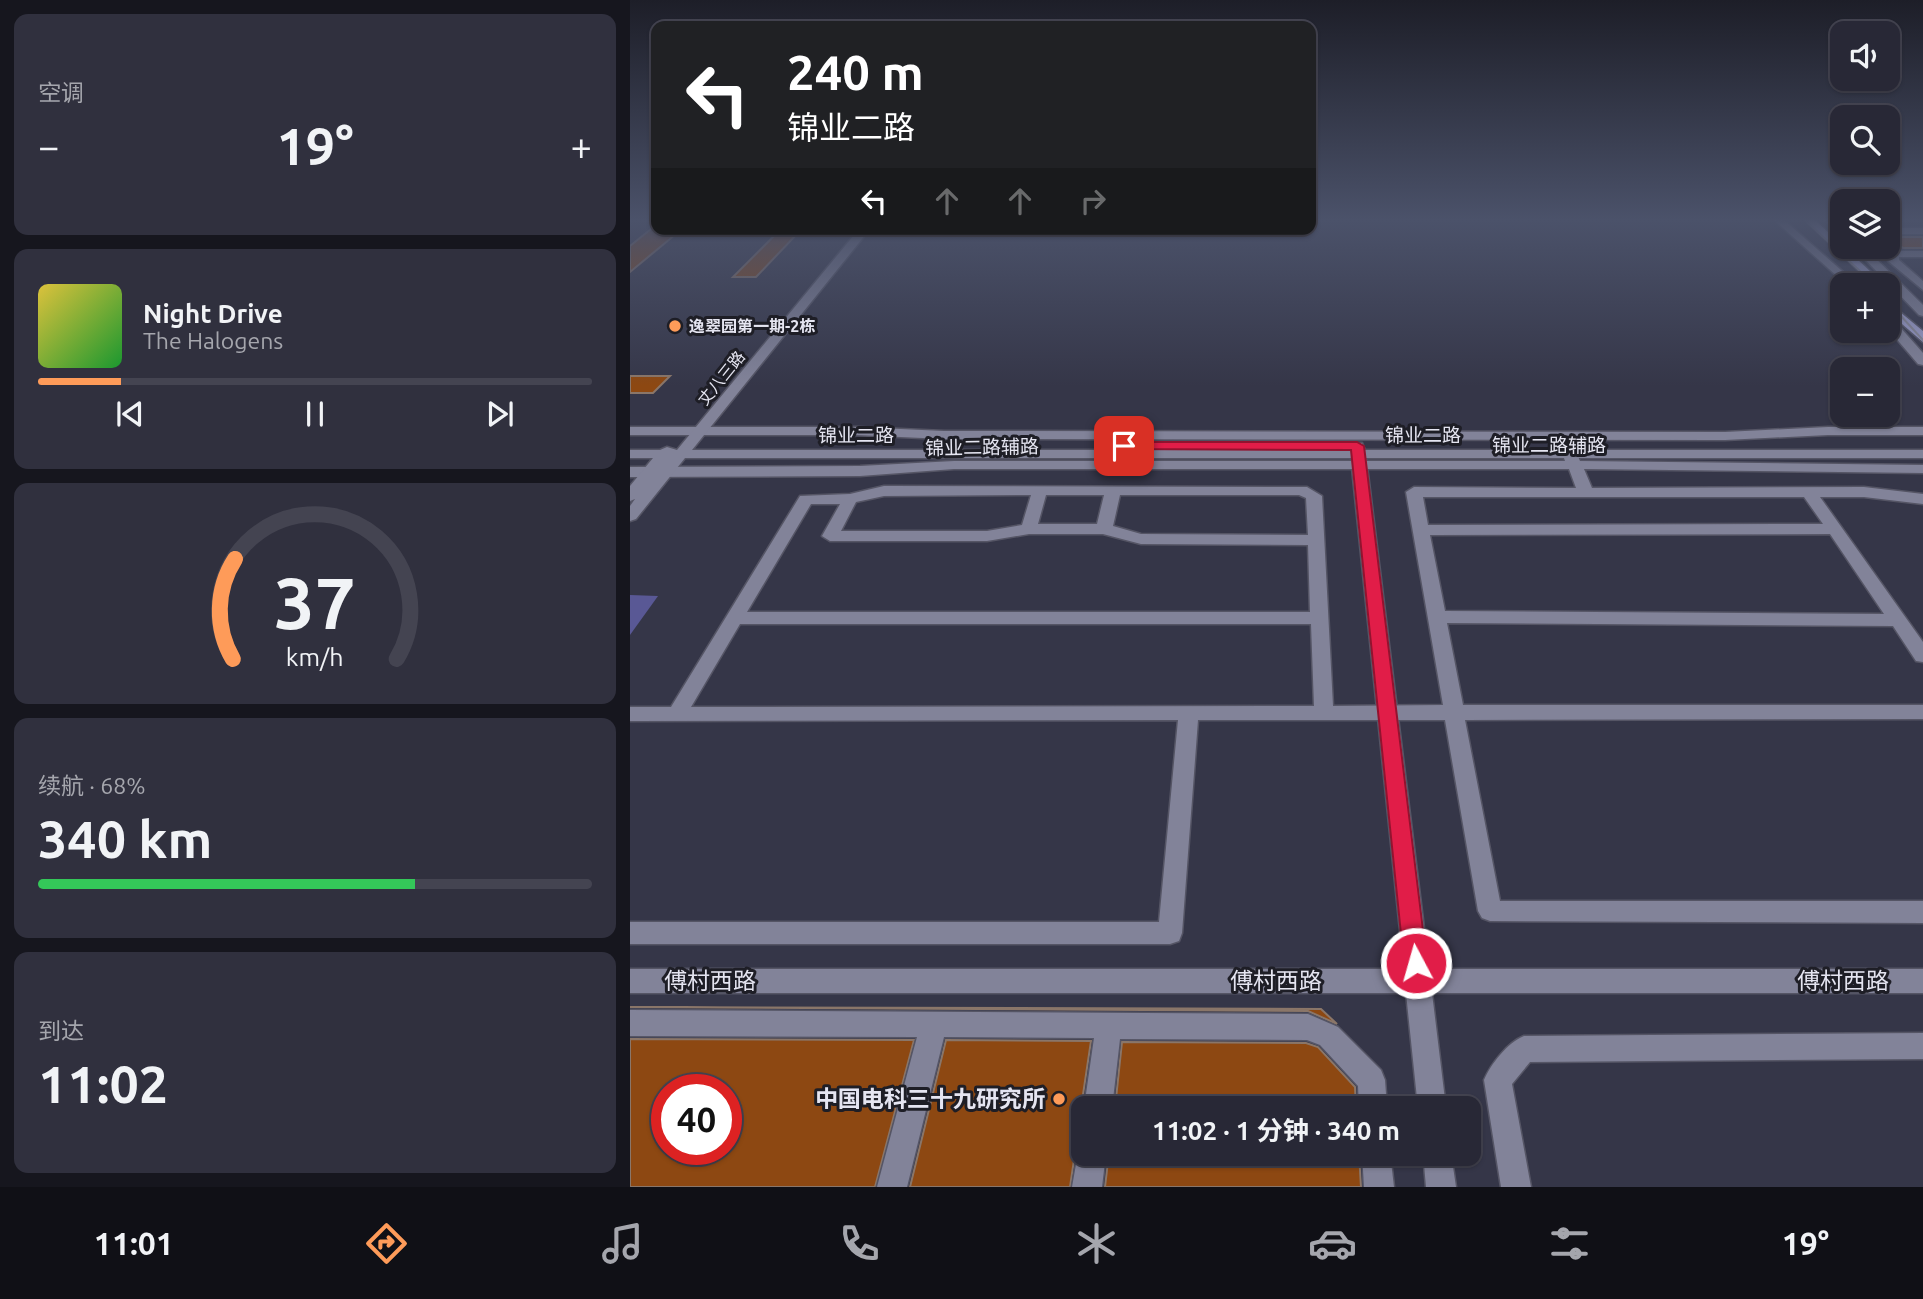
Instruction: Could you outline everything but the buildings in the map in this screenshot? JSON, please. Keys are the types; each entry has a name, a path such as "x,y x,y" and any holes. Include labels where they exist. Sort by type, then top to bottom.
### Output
{"main road":[{"path":"1900,303 1923,325"},
{"path":"1900,316 1923,338"}],"street":[{"name":"丈八三路","path":"630,516 658,472 817,275"},
{"name":"丈八三路","path":"681,444 825,275"},
{"path":"1885,275 1923,312"},
{"path":"1910,275 1923,287"},
{"path":"1903,294 1923,294"},
{"path":"1900,335 1923,361"},
{"name":"锦业二路辅路","path":"630,431 681,444 857,431 944,435 1725,436 1828,431 1923,431"},
{"name":"锦业二路","path":"630,454 681,444"},
{"name":"锦业二路","path":"630,446 681,444 1096,455"},
{"path":"1571,455 1923,445"},
{"path":"1571,455 1923,454"},
{"name":"锦业二路辅路","path":"630,471 860,471 1096,455 1571,455 1923,470"},
{"path":"1088,490 1096,455"},
{"path":"1358,455 1431,1096"},
{"path":"1571,455 1586,493"},
{"name":"丈八三路","path":"630,496 658,472"},
{"path":"1028,529 1040,490"},
{"path":"1104,529 1113,490"},
{"path":"677,714 806,499 850,499 884,491 1302,490 1314,496 1324,714"},
{"path":"1808,491 1923,656"},
{"path":"1923,499 1864,492 1808,491 1415,492 1490,911 1923,912"},
{"path":"850,499 830,536 987,536 1028,529 1104,529 1141,539 1315,540"},
{"path":"1422,530 1833,529"},
{"path":"1437,617 1898,620"},
{"path":"735,618 1319,618"},
{"path":"630,714 1923,712"},
{"path":"630,933 1170,933 1189,714"},
{"name":"傅村西路","path":"630,981 1923,981"},
{"path":"630,1023 1308,1027 1329,1036 1371,1080 1372,1096"},
{"path":"892,1187 934,1024"},
{"path":"1100,1096 1109,1025"},
{"path":"1516,1187 1498,1080 1524,1049 1923,1046"},
{"path":"1087,1187 1090,1166"},
{"path":"1377,1166 1379,1187"},
{"path":"1439,1166 1441,1187"}],"shaded area":[{"path":"630,595 658,596 630,635"}],"tram line":[{"path":"1900,315 1923,340"}],"place":[{"name":"逸翠园第一期-2栋","path":"675,326"},
{"name":"中国电科三十九研究所","path":"1059,1099"}],"route":[{"path":"1124,446 1357,446 1416,963"}]}
